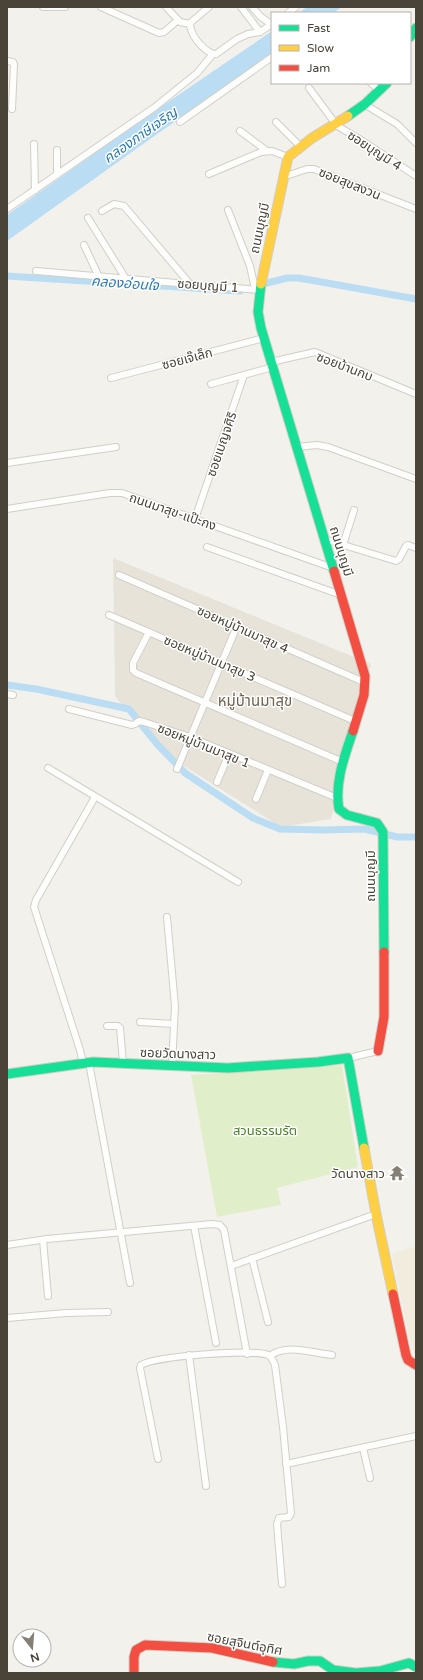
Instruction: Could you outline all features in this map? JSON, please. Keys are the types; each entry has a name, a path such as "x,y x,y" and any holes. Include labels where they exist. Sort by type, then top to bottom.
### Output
{"street":[{"path":"43,7 66,7"},
{"path":"101,7 159,33 164,32 178,20"},
{"path":"166,7 180,22 190,24"},
{"path":"190,24 208,7"},
{"path":"241,7 260,32"},
{"path":"252,7 261,17 271,23"},
{"path":"190,24 194,38 213,54"},
{"path":"7,209 155,107 197,73 213,54 216,54 237,39 248,34 260,32 271,25"},
{"path":"180,122 271,58"},
{"path":"7,61 13,62 14,64 12,109"},
{"path":"372,84 380,92"},
{"path":"209,174 261,152 278,152 288,157 300,146 364,104 380,92 386,84"},
{"path":"309,88 334,124"},
{"path":"364,104 397,124 416,143"},
{"path":"276,122 300,146"},
{"name":"ซอยบุญมี 4","path":"334,124 416,176"},
{"path":"240,131 267,151"},
{"path":"34,144 35,190"},
{"path":"57,150 57,175"},
{"name":"ถนนบุญมี","path":"288,157 258,289 258,312 264,338 364,668 366,683 364,695 343,762 337,798 339,809 342,813 378,824 383,834 384,1017 378,1051"},
{"name":"ซอยสุขสงวน","path":"283,178 308,169 314,169 416,209"},
{"path":"102,210 114,204 124,206 190,284"},
{"path":"228,210 258,289"},
{"path":"88,218 126,279"},
{"path":"84,245 99,277"},
{"name":"ซอยบุญมี 1","path":"36,271 258,289"},
{"name":"ซอยเจ๊เล็ก","path":"111,378 264,338"},
{"name":"ซอยบ้านกบ","path":"272,364 315,352 416,394"},
{"path":"211,384 244,375 272,364"},
{"name":"ซอยเบญจศิริ","path":"197,513 244,375"},
{"path":"297,447 317,445 328,447 416,479"},
{"path":"7,464 116,447"},
{"name":"ถนนมาสุข-แป๊ะกง","path":"7,509 110,493 122,493 333,568"},
{"path":"343,545 354,510"},
{"path":"324,538 396,561 399,559 406,546 408,545 416,548"},
{"path":"207,547 341,595"},
{"name":"ซอยหมู่บ้านมาสุข 4","path":"120,575 366,683"},
{"name":"ซอยหมู่บ้านมาสุข 3","path":"109,615 355,721"},
{"path":"177,769 237,626"},
{"path":"149,632 133,664 133,670 142,676 343,762"},
{"name":"ซอยหมู่บ้านมาสุข 1","path":"69,709 132,725 141,721 190,737 337,798"},
{"path":"217,782 229,754"},
{"path":"48,768 238,882"},
{"path":"256,799 268,770"},
{"path":"95,797 36,900 34,907 80,1050 86,1063 130,1283"},
{"path":"167,918 175,1006 172,1066"},
{"path":"140,1022 174,1024"},
{"path":"107,1026 118,1026 120,1028 123,1063"},
{"path":"378,1051 348,1058 376,1214 406,1355 408,1360 416,1365"},
{"name":"ซอยวัดนางสาว","path":"7,1074 86,1063 123,1063 228,1068 318,1062 348,1058"},
{"path":"231,1266 376,1214"},
{"path":"7,1245 43,1240 212,1224 220,1225 224,1230 248,1354"},
{"path":"194,1226 216,1343"},
{"path":"43,1240 48,1296"},
{"path":"252,1258 268,1322"},
{"path":"7,1318 66,1313 108,1312"},
{"path":"270,1356 276,1351 287,1349 332,1355"},
{"path":"158,1459 140,1368 141,1365 189,1355 202,1354 265,1354 270,1356 275,1365 291,1513 288,1517 279,1518 277,1524 282,1584"},
{"path":"189,1355 206,1486"},
{"path":"286,1464 416,1436"},
{"path":"363,1448 370,1478"},
{"name":"ซอยสุจินต์อุทิศ","path":"134,1673 134,1657 136,1650 140,1646 151,1645 212,1648 284,1664 294,1664 308,1660 320,1661 333,1670 348,1673 380,1672 409,1663 413,1668"}],"shaded area":[{"path":"113,558 371,664 331,819 281,827 157,749 115,696"},
{"path":"416,1246 416,1358 410,1341 392,1254"}],"green space":[{"name":"สวนธรรมรัต","path":"342,1065 358,1167 277,1188 281,1205 217,1217 191,1075"}],"water":[{"path":"307,7 342,7 334,12 300,12"},
{"name":"คลองภาษีเจริญ","path":"271,32 271,56 160,132 7,241 7,215"}],"waterway":[{"name":"คลองอ่อนใจ","path":"7,276 240,291"},
{"name":"คลองอ่อนใจ","path":"267,283 287,278 299,278 416,299"},
{"path":"7,685 36,689 129,709 157,744 185,773 253,818 280,829 365,829 397,837 416,837"}],"traffic: fast":[{"path":"411,36 416,28"},
{"path":"348,116 365,104 386,84"},
{"path":"261,284 258,312 261,328 334,571"},
{"path":"353,731 339,779 339,809 347,815 377,823 383,832 384,952"},
{"path":"7,1074 93,1062 228,1068 318,1062 348,1058 364,1148"},
{"path":"273,1662 294,1664 308,1661 320,1661 333,1670 356,1673 380,1671 409,1663 416,1667"}],"traffic: slow":[{"path":"261,284 288,157 312,138 348,116"},
{"path":"364,1148 393,1294"}],"traffic: jam":[{"path":"334,571 365,676 364,695 353,731"},
{"path":"378,1051 384,1017 384,952"},
{"path":"393,1294 406,1355 408,1360 416,1365"},
{"path":"134,1673 134,1657 136,1650 145,1645 212,1648 273,1662"}],"place":[{"name":"วัดนางสาว","path":"397,1173"}],"district":[{"name":"หมู่บ้านมาสุข","path":"255,701"}]}
